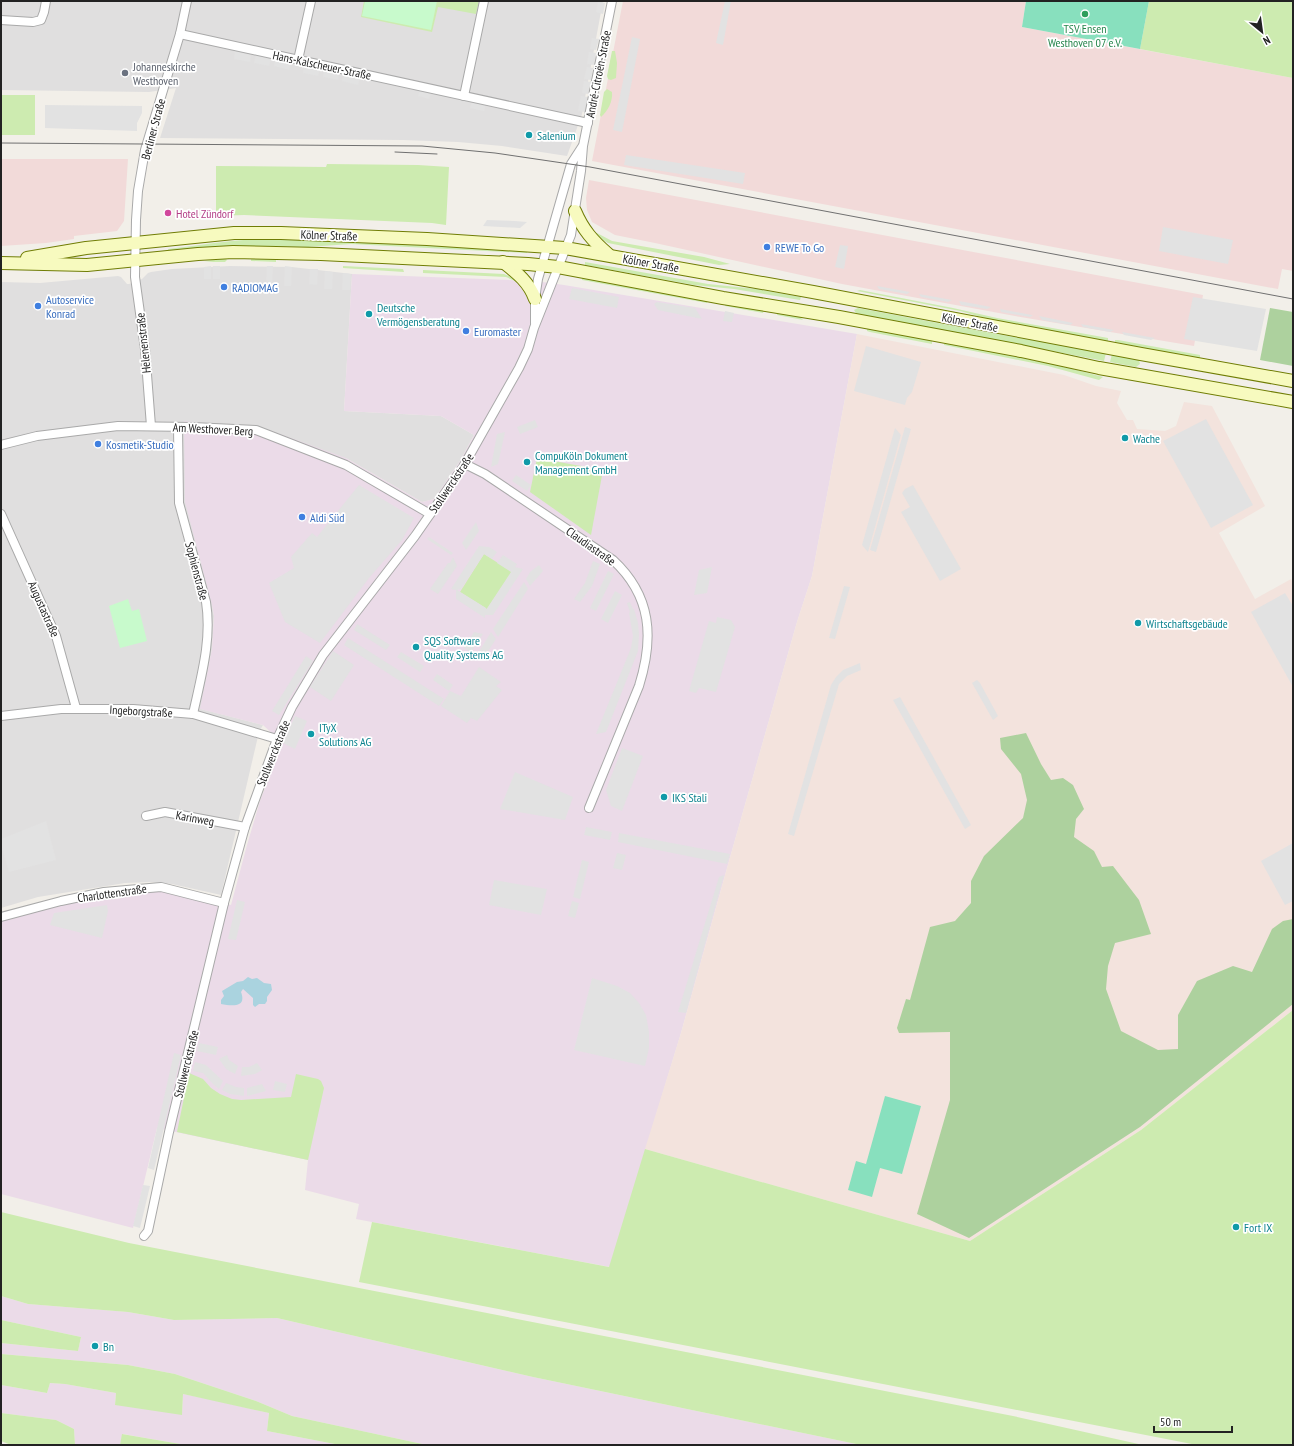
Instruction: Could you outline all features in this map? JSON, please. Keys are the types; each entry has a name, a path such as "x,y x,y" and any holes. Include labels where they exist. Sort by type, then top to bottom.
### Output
{"main road":[{"path":"575,212 587,235 611,256"},
{"name":"Kölner Straße","path":"2,263 86,248 234,233 273,233 427,239 565,248 833,296 1293,382"},
{"name":"Kölner Straße","path":"2,263 87,265 233,252 320,254 503,262 558,267 723,298 830,315 1021,351 1099,368 1293,402"},
{"path":"503,262 527,283 535,299"},
{"path":"830,315 833,296"}],"street":[{"path":"1,20 33,22 41,20 46,1"},
{"name":"Berliner Straße","path":"135,261 138,191 145,150 180,34 188,1"},
{"path":"298,60 311,1"},
{"path":"464,96 484,1"},
{"name":"André-Citroën-Straße","path":"565,248 571,235 582,166 583,146 612,1"},
{"name":"Hans-Kalscheuer-Straße","path":"180,34 588,123"},
{"name":"André-Citroën-Straße","path":"548,247 571,164 583,146"},
{"name":"Stollwerckstraße","path":"534,328 535,299 538,279 548,247"},
{"name":"Stollwerckstraße","path":"144,1236 148,1230 169,1132 224,903 244,827 277,739 292,707 323,655 382,580 465,464 519,368 528,349 534,328 565,248"},
{"name":"Helenenstraße","path":"135,261 135,277 145,349 151,426"},
{"name":"Am Westhover Berg","path":"1,445 37,436 75,430 118,426 256,430 346,465 430,514"},
{"name":"Sophienstraße","path":"178,427 179,503 208,614 208,634 193,714"},
{"name":"Claudiastraße","path":"465,464 485,474 613,560 630,578 647,617 647,655 639,686 589,808"},
{"name":"Augustastraße","path":"1,514 56,636 76,708"},
{"name":"Ingeborgstraße","path":"1,716 76,708 133,709 193,714 277,739"},
{"name":"Karinweg","path":"146,816 165,812 244,827"},
{"name":"Charlottenstraße","path":"1,917 61,901 104,892 161,887 224,903"}],"shaded area":[{"path":"1,1 603,1 582,114 567,156 502,146 458,142 403,140 160,138 176,88 149,92 1,90"},
{"path":"623,1 1026,1 1022,27 1293,78 1293,271 1282,269 1278,289 592,161"},
{"path":"725,1 731,1 723,45 716,43"},
{"path":"598,2 605,3 603,14 596,12"},
{"path":"632,37 640,39 622,132 613,130"},
{"path":"592,38 599,39 596,50 590,49"},
{"path":"235,51 251,55 250,62 234,59"},
{"path":"589,52 596,53 594,65 587,64"},
{"path":"256,55 271,59 269,66 254,63"},
{"path":"275,60 291,63 289,70 274,66"},
{"path":"304,66 320,69 318,76 303,73"},
{"path":"587,67 593,68 591,80 584,79"},
{"path":"324,70 339,73 338,80 323,77"},
{"path":"344,74 360,78 358,85 342,81"},
{"path":"584,81 591,82 588,94 582,93"},
{"path":"420,90 431,93 429,99 418,96"},
{"path":"581,96 588,97 585,112 578,111"},
{"path":"472,101 486,104 484,111 470,108"},
{"path":"45,105 142,106 142,113 137,123 137,131 45,128"},
{"path":"626,155 745,173 743,184 624,165"},
{"path":"1,159 128,159 124,221 117,231 74,236 74,239 46,243 1,246"},
{"path":"589,180 1203,295 1194,346 1015,316 842,284 615,235 592,222 587,210 586,198"},
{"path":"487,220 527,222 520,228 483,226"},
{"path":"1163,227 1233,240 1228,264 1159,251"},
{"path":"840,245 848,246 844,269 835,267"},
{"path":"211,266 211,279 204,279 204,267"},
{"path":"213,266 220,266 220,279 213,279"},
{"path":"230,266 292,267 352,274 344,411 441,416 474,435 460,461 434,499 422,502 346,458 212,605 214,616 212,649 201,709 263,725 259,732 221,895 172,884 149,882 125,883 38,897 1,908 1,282 40,283 118,276 129,284 142,279 151,272 172,269"},
{"path":"267,266 273,266 272,285 266,285"},
{"path":"285,266 292,267 291,286 284,286"},
{"path":"310,269 318,269 317,285 309,284"},
{"path":"325,271 333,272 332,289 324,289"},
{"path":"343,273 351,274 350,290 342,290"},
{"path":"352,274 535,281 857,334 812,576 797,622 681,1033 610,1267 356,1219 359,1204 305,1190 308,1160 157,1128 133,1228 1,1194 1,919 80,899 160,889 231,905 260,801 282,743 263,725 200,709 212,649 214,616 185,502 184,421 269,430 346,458 422,502 434,499 460,461 474,435 441,416 344,411"},
{"path":"877,286 910,292 907,294 879,289"},
{"path":"572,288 619,297 617,308 569,299"},
{"path":"919,294 952,300 948,302 921,297"},
{"path":"1193,297 1266,309 1257,351 1184,339"},
{"path":"959,301 991,307 987,309 961,305"},
{"path":"657,302 695,308 702,319 658,310 654,304"},
{"path":"1000,309 1033,315 1030,317 1001,312"},
{"path":"725,311 734,313 732,322 723,321"},
{"path":"1039,316 1073,323 1070,325 1042,320"},
{"path":"1081,324 1114,330 1110,332 1083,327"},
{"path":"1122,332 1155,338 1151,340 1124,335"},
{"path":"857,334 1064,375 1096,386 1121,391 1117,403 1127,420 1133,420 1137,429 1165,431 1176,426 1184,402 1212,406 1265,506 1219,533 1255,599 1291,579 1293,583 1293,1010 1141,1130 970,1241 645,1149 681,1033 797,622 812,576"},
{"path":"866,346 921,362 912,392 907,398 905,405 854,391"},
{"path":"1206,419 1253,505 1211,528 1163,441"},
{"path":"535,420 538,427 520,434 517,427"},
{"path":"905,427 911,429 876,552 870,550"},
{"path":"895,428 901,435 868,552 862,545"},
{"path":"505,432 498,464 491,467 497,434"},
{"path":"516,475 531,485 527,491 512,481"},
{"path":"359,485 414,518 402,540 369,578 320,643 285,622 269,583 294,568 291,557 312,533 317,537"},
{"path":"913,485 961,569 940,581 901,512 910,507 902,493 905,489"},
{"path":"476,522 479,531 466,550 462,543"},
{"path":"429,537 453,553 451,555 427,539"},
{"path":"479,546 489,547 497,552 492,559 484,554 461,589 457,590 486,608 486,610 511,572 497,563 503,555 517,564 515,567 523,569 493,615 485,615 485,618 456,599 456,590 451,589"},
{"path":"453,557 457,566 438,594 430,589"},
{"path":"593,561 600,564 592,586 580,602 574,599 585,583"},
{"path":"539,565 543,571 530,586 526,579 530,572"},
{"path":"712,567 707,593 694,595 699,570"},
{"path":"608,571 614,574 596,611 590,608"},
{"path":"524,582 528,589 498,637 493,629"},
{"path":"844,586 850,587 835,639 829,638"},
{"path":"615,591 622,595 608,623 601,619"},
{"path":"1285,593 1293,606 1293,687 1251,612"},
{"path":"630,602 634,609 638,623 638,651 606,732 596,734 631,648 633,636 630,612 627,603"},
{"path":"717,617 731,620 735,627 716,692 699,688 696,693 689,691 709,621 716,623"},
{"path":"357,624 390,645 386,650 354,630"},
{"path":"474,632 483,634 471,652 464,648"},
{"path":"491,632 496,639 483,659 477,655"},
{"path":"348,638 444,699 439,706 344,645"},
{"path":"333,651 354,665 331,701 310,687"},
{"path":"401,652 424,666 420,672 397,657"},
{"path":"306,656 313,661 279,715 272,711"},
{"path":"860,663 861,670 847,676 839,684 794,836 788,834 831,685 843,670"},
{"path":"479,667 501,682 496,686 502,690 477,721 471,718 467,723 441,706 450,691 461,696"},
{"path":"437,674 453,685 449,691 433,680"},
{"path":"977,680 998,716 993,720 972,683"},
{"path":"900,697 971,825 965,829 893,700"},
{"path":"295,716 307,721 295,749 283,743"},
{"path":"622,748 643,756 622,811 611,806 606,790"},
{"path":"515,772 573,797 565,820 500,809"},
{"path":"46,821 56,860 9,872 1,845 1,839"},
{"path":"586,827 612,832 610,840 584,835"},
{"path":"619,833 730,854 727,864 618,842"},
{"path":"1293,843 1293,901 1285,905 1261,861"},
{"path":"617,853 626,855 622,870 613,868"},
{"path":"582,860 589,862 580,899 573,897"},
{"path":"724,875 686,1013 678,1012 719,877"},
{"path":"494,880 547,889 541,915 489,905"},
{"path":"237,900 245,902 236,940 228,939"},
{"path":"572,901 579,903 575,918 568,916"},
{"path":"107,905 108,911 102,938 50,925 54,913"},
{"path":"592,978 617,986 630,993 639,1003 646,1015 649,1032 649,1048 645,1066 574,1050"},
{"path":"199,1043 218,1047 216,1055 197,1051"},
{"path":"174,1053 181,1055 154,1170 148,1168"},
{"path":"227,1055 229,1060 238,1066 235,1074 226,1069 219,1059"},
{"path":"195,1062 206,1065 223,1081 219,1089 203,1073 193,1071"},
{"path":"257,1063 262,1070 255,1074 241,1076 242,1067 249,1067"},
{"path":"275,1081 287,1084 285,1092 273,1090"},
{"path":"226,1083 244,1088 244,1096 230,1094 222,1090"},
{"path":"262,1084 266,1091 247,1096 247,1088"},
{"path":"143,1185 150,1186 140,1228 133,1226"},
{"path":"1,1296 28,1304 128,1312 174,1320 277,1318 533,1377 861,1445 427,1445 292,1416 256,1401 175,1374 128,1365 1,1354 1,1343 78,1351 81,1337 1,1320"},
{"path":"50,1383 65,1384 116,1393 115,1404 182,1414 183,1394 218,1401 269,1413 267,1431 340,1445 186,1445 123,1434 120,1445 75,1445 74,1429 56,1420 1,1413 1,1385 47,1393"}],"green space":[{"path":"364,1 479,1 476,14 438,7 432,32 361,17"},
{"path":"365,1 437,1 431,30 362,16"},
{"name":"TSV Ensen Westhoven 07 e.V.","path":"1026,1 1149,1 1140,49 1022,27"},
{"path":"1149,1 1293,1 1293,78 1140,49"},
{"path":"612,51 615,51 617,63 616,78 611,80 608,79 607,76"},
{"path":"607,89 612,92 612,99 608,109 601,117 600,115 604,92"},
{"path":"1,95 35,95 35,135 1,135"},
{"path":"327,164 418,165 449,167 446,225 432,223 244,215 216,216 216,166 326,167"},
{"path":"597,233 612,241 704,257 730,264 719,265 608,243 595,235"},
{"path":"282,238 527,250 527,253 351,244 308,247 224,246 169,252 168,249 240,240"},
{"path":"225,258 227,260 225,262 204,261"},
{"path":"251,258 276,258 276,262 251,261"},
{"path":"585,262 708,284 757,289 801,297 800,300 734,289 694,285 585,265"},
{"path":"343,266 403,269 404,272 343,268"},
{"path":"423,270 504,274 518,280 517,282 506,277 423,273"},
{"path":"582,277 708,300 707,303 582,280"},
{"path":"860,290 997,318 1108,338 1108,341 1003,323 960,311 857,291"},
{"path":"726,304 764,310 763,313 725,306"},
{"path":"858,308 1106,353 1104,361 859,314 854,310"},
{"path":"1270,308 1293,312 1293,366 1260,360"},
{"path":"777,312 800,317 803,320 777,315"},
{"path":"867,328 932,340 932,344 870,332 867,331"},
{"path":"1115,340 1200,355 1200,359 1115,342"},
{"path":"948,343 1066,367 1103,377 1099,380 1048,366 944,345"},
{"path":"1112,354 1139,360 1140,364 1136,367 1110,362"},
{"path":"537,458 603,470 591,535 530,492"},
{"path":"484,554 512,572 487,609 460,592"},
{"path":"128,599 132,611 139,609 147,641 120,648 109,606"},
{"path":"1026,733 1041,764 1051,780 1063,778 1073,785 1084,809 1076,819 1074,837 1094,851 1102,867 1113,866 1139,900 1151,934 1115,943 1108,966 1106,989 1121,1031 1158,1050 1178,1049 1178,1015 1197,981 1233,966 1252,972 1272,929 1283,921 1293,919 1293,1004 1140,1127 969,1238 917,1214 950,1100 950,1032 899,1033 897,1028 906,999 910,1000 930,927 955,921 971,903 971,881 984,856 1023,818 1027,800 1021,774 1001,749 1000,738"},
{"path":"1293,1010 1293,1445 1197,1445 359,1282 372,1222 609,1267 645,1149 970,1241 1141,1130"},
{"path":"189,1073 203,1079 211,1088 220,1094 232,1099 241,1100 291,1097 296,1074 321,1081 324,1088 308,1160 177,1132"},
{"path":"885,1096 921,1106 902,1174 880,1168 872,1197 848,1190 856,1161 866,1164"},
{"path":"1,1212 129,1243 1013,1416 1143,1445 861,1445 533,1377 277,1318 174,1320 128,1312 28,1304 1,1296"},
{"path":"1,1320 81,1337 78,1351 1,1343"},
{"path":"1,1354 128,1365 175,1374 256,1401 292,1416 427,1445 340,1445 267,1431 269,1413 183,1394 182,1415 115,1405 116,1393 65,1384 50,1383 47,1393 1,1385"},
{"path":"1,1413 56,1420 74,1429 75,1445 11,1445 1,1441"},
{"path":"122,1434 186,1445 120,1445"}],"water":[{"path":"248,977 252,979 257,978 264,983 271,984 272,990 267,997 265,1004 259,1004 255,1007 253,1005 253,998 243,989 241,992 242,1001 240,1003 237,1005 221,1004 221,1000 224,996 222,991"}],"tram line":[{"path":"1,143 422,146 495,153 590,167 1293,299"},
{"path":"395,152 437,154"}],"place":[{"name":"TSV Ensen Westhoven 07 e.V.","path":"1085,14"},
{"name":"Johanneskirche Westhoven","path":"125,73"},
{"name":"Salenium","path":"529,135"},
{"name":"Hotel Zündorf","path":"168,213"},
{"name":"REWE To Go","path":"767,247"},
{"name":"RADIOMAG","path":"224,287"},
{"name":"Autoservice Konrad","path":"38,306"},
{"name":"Deutsche Vermögensberatung","path":"369,314"},
{"name":"Euromaster","path":"466,331"},
{"name":"Wache","path":"1125,438"},
{"name":"Kosmetik-Studio","path":"98,444"},
{"name":"CompuKöln Dokument Management GmbH","path":"527,462"},
{"name":"Aldi Süd","path":"302,517"},
{"name":"Wirtschaftsgebäude","path":"1138,623"},
{"name":"SQS Software Quality Systems AG","path":"416,647"},
{"name":"ITyX Solutions AG","path":"311,734"},
{"name":"IKS Stali","path":"664,797"},
{"name":"Fort IX","path":"1236,1227"},
{"name":"Bn","path":"95,1346"}]}
